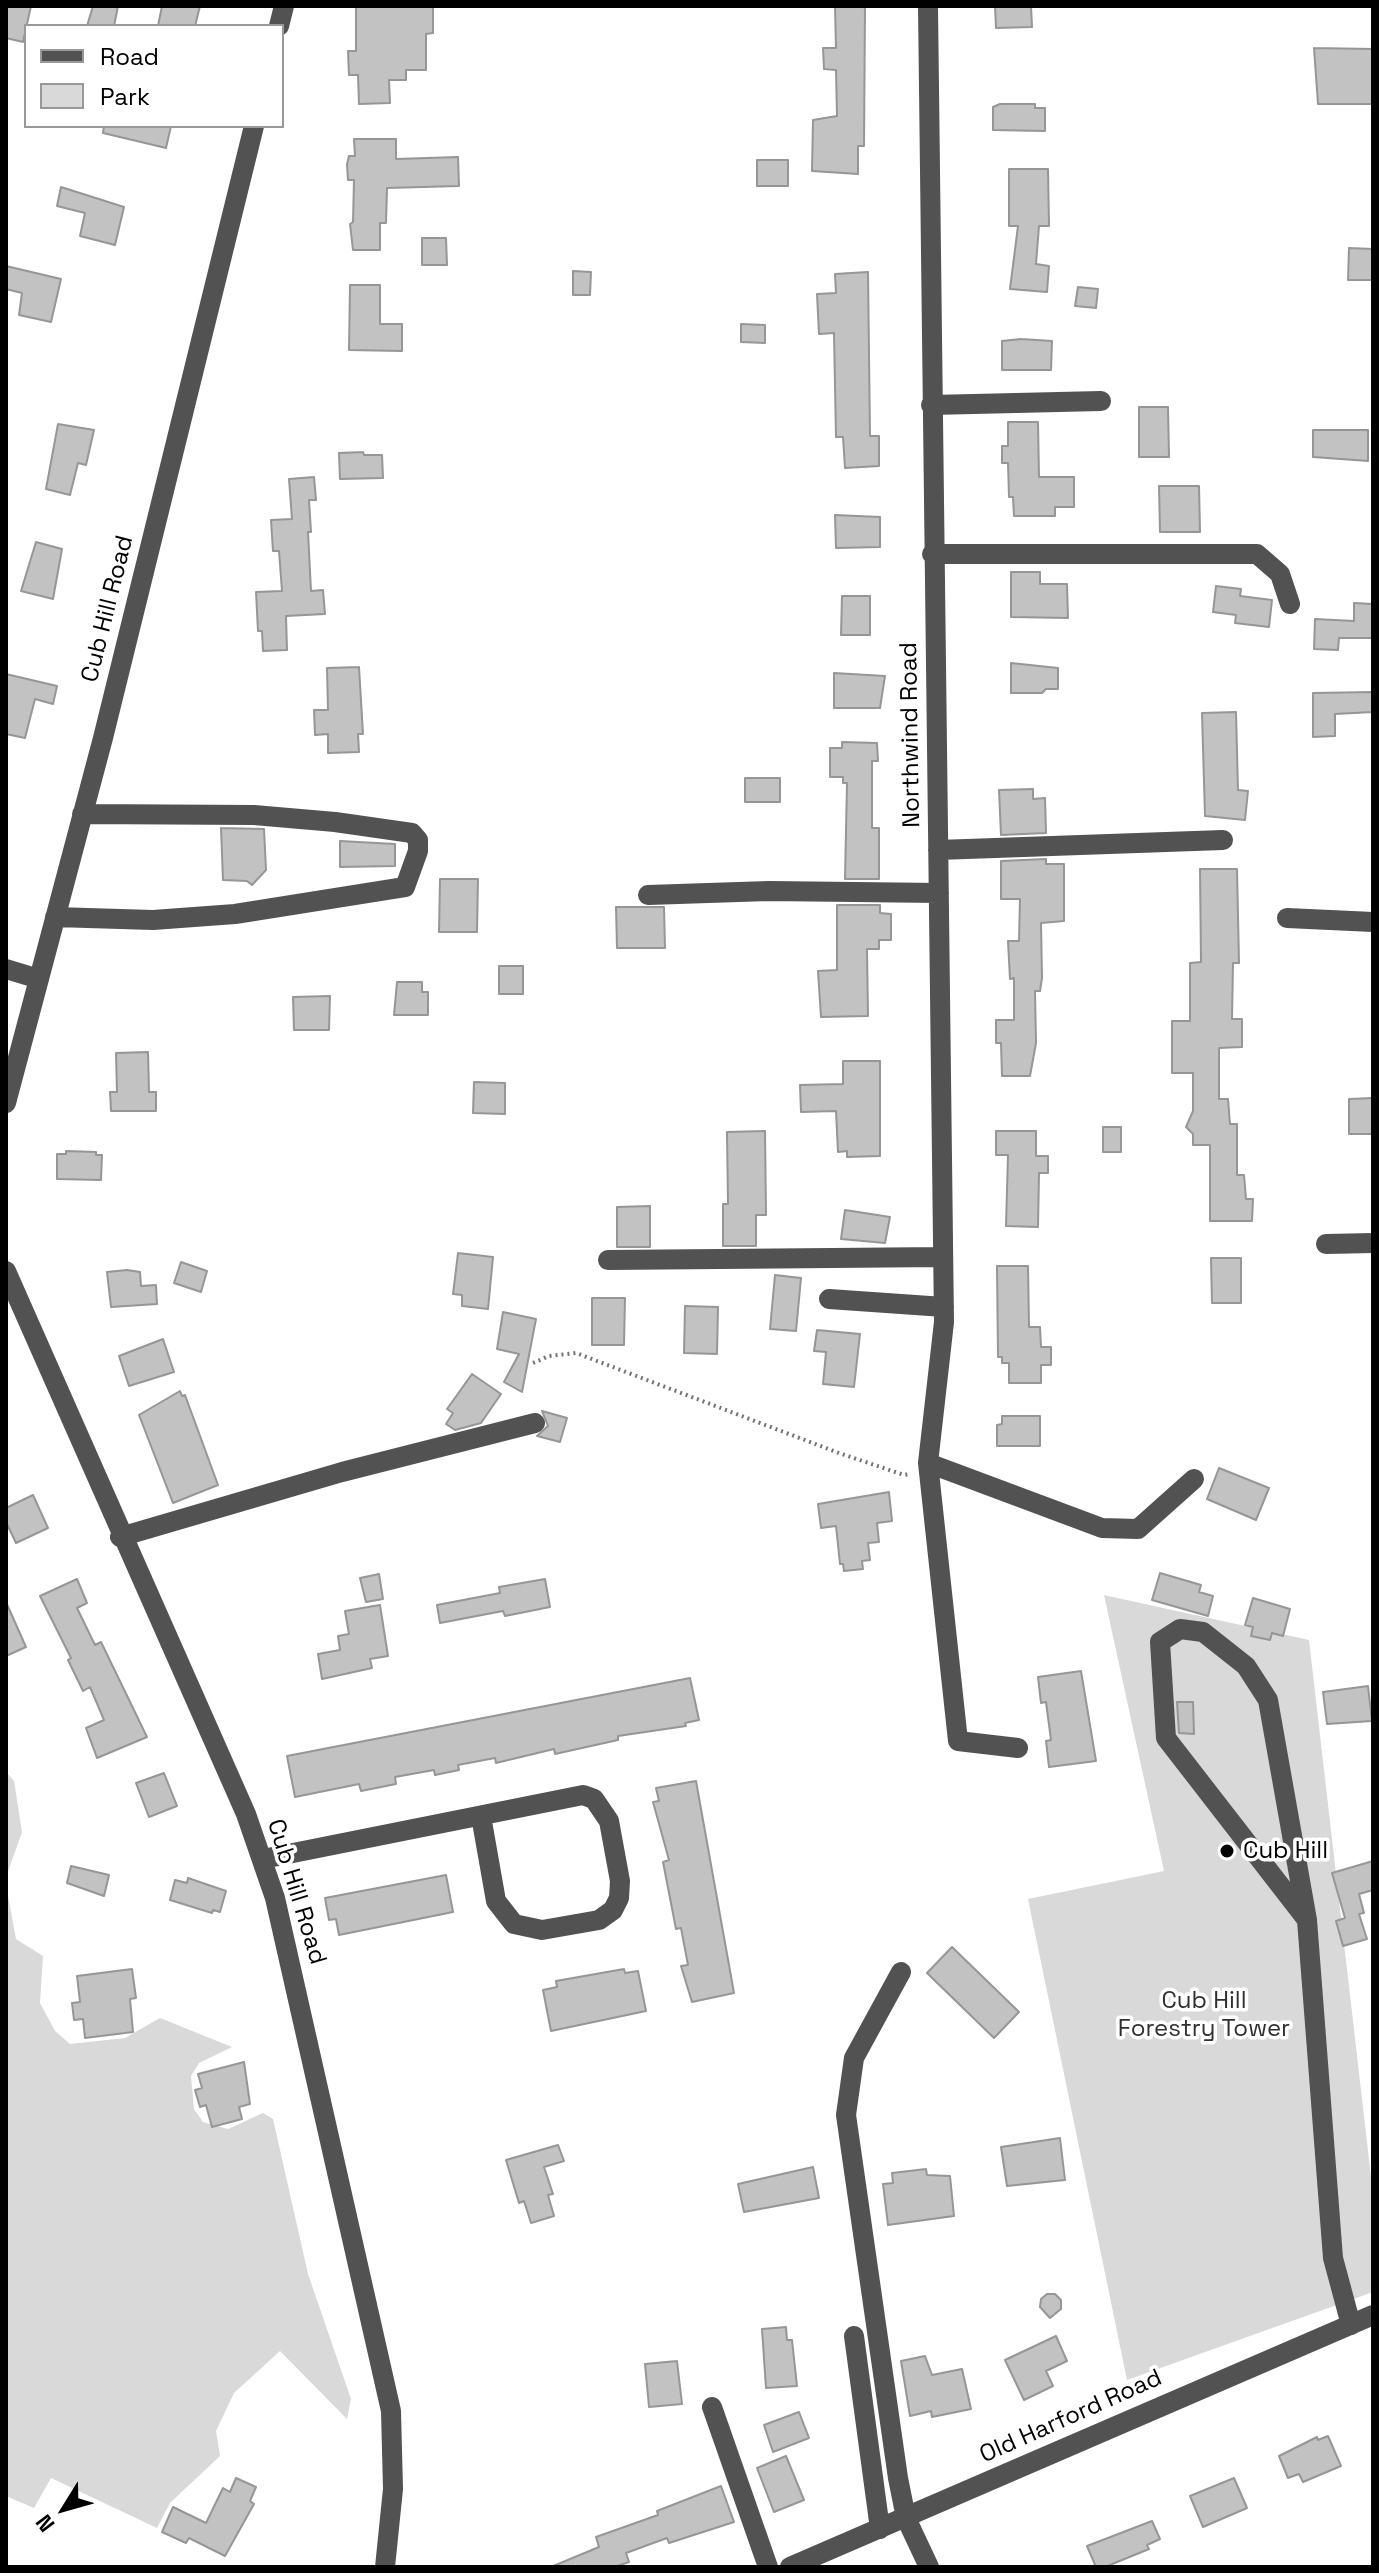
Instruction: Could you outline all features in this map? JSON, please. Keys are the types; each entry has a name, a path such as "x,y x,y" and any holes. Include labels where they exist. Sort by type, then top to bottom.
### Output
{"street":[{"name":"Northwind Road","path":"928,6 932,554 944,1307 928,1463 958,1741 1018,1748"},
{"name":"Cub Hill Road","path":"6,1103 82,814 254,128"},
{"path":"931,405 1101,401"},
{"path":"932,554 1257,554 1280,574 1290,604"},
{"path":"55,917 153,920 221,915 391,890 405,887 418,851 418,840 412,833 335,822 254,815 82,814"},
{"path":"938,850 1223,840"},
{"path":"648,895 769,891 939,893"},
{"path":"1287,918 1373,922"},
{"path":"6,969 39,979"},
{"path":"1326,1244 1373,1243"},
{"path":"608,1260 943,1257"},
{"name":"Cub Hill Road","path":"6,1271 14,1315 120,1537 263,1859 292,1962 355,2258 387,2386 393,2489 385,2567"},
{"path":"829,1299 944,1307"},
{"path":"120,1537 342,1472 535,1423"},
{"path":"928,1463 1102,1528 1138,1529 1194,1479"},
{"path":"1307,1920 1166,1738 1160,1642 1180,1629 1203,1632 1246,1666 1268,1700 1307,1920 1333,2258 1351,2325"},
{"path":"263,1859 583,1795 594,1799 609,1821 620,1881 619,1898 613,1910 599,1920 542,1930 514,1924 496,1901 481,1816"},
{"path":"901,1972 854,2058 846,2115 906,2518 929,2567"},
{"name":"Old Harford Road","path":"790,2567 1373,2315"},
{"path":"854,2336 880,2529"},
{"path":"712,2407 768,2567"}],"path":[{"path":"533,1363 549,1356 576,1353 725,1412 904,1475 922,1471 928,1463"}],"green space":[{"name":"Cub Hill Forestry Tower","path":"1104,1595 1309,1640 1373,2194 1373,2292 1127,2380 1028,1899 1164,1871"},
{"path":"6,1772 14,1781 22,1832 6,1877"},
{"path":"6,1885 16,1939 43,1956 40,2003 55,2031 70,2044 125,2038 160,2018 232,2047 199,2063 191,2076 194,2109 203,2122 228,2129 263,2113 273,2119 308,2274 351,2399 347,2419 280,2351 234,2393 216,2431 220,2456 170,2503 157,2528 51,2478 34,2508 6,2496"}],"building":[{"path":"6,6 31,6 27,24 24,24 23,42 6,38"},
{"path":"93,6 118,6 114,24 88,24"},
{"path":"162,6 200,6 196,24 158,24"},
{"path":"356,6 433,6 433,33 426,34 426,70 406,70 406,80 389,80 390,103 359,104 358,75 349,75 348,51 356,51"},
{"path":"835,6 865,6 864,146 858,146 858,174 812,171 813,120 837,116 836,70 824,69 823,48 836,48"},
{"path":"995,6 1031,6 1032,27 996,28"},
{"path":"1314,48 1373,49 1373,104 1318,104"},
{"path":"1000,104 1035,104 1035,108 1045,108 1045,131 993,130 993,107"},
{"path":"104,128 171,128 166,148 103,133"},
{"path":"354,139 396,139 396,159 458,157 459,186 387,188 386,223 380,223 380,250 353,250 350,224 353,222 354,180 348,180 347,164 349,156 355,156"},
{"path":"757,160 788,160 788,186 757,186"},
{"path":"1009,169 1048,169 1049,226 1039,226 1036,264 1049,266 1047,292 1010,289 1018,226 1009,226"},
{"path":"61,187 124,207 115,245 80,236 85,213 57,206"},
{"path":"422,238 446,238 447,265 422,265"},
{"path":"1349,248 1373,249 1373,280 1348,280"},
{"path":"6,266 61,279 51,322 19,315 22,293 6,289"},
{"path":"573,271 591,272 590,295 573,295"},
{"path":"868,272 870,436 879,436 879,466 845,468 843,437 836,437 834,333 819,334 817,294 836,293 835,274"},
{"path":"350,285 380,285 380,324 402,324 402,351 349,350"},
{"path":"1078,287 1098,289 1096,308 1075,306"},
{"path":"741,324 765,325 765,343 741,342"},
{"path":"1002,341 1052,341 1051,370 1002,370"},
{"path":"1139,407 1168,407 1169,457 1139,457"},
{"path":"1008,422 1038,422 1039,477 1074,477 1074,507 1055,507 1055,516 1014,516 1013,497 1009,497 1008,463 1002,463 1002,446 1008,446"},
{"path":"58,424 94,430 86,465 78,463 70,495 46,489"},
{"path":"1313,430 1368,430 1368,461 1313,457"},
{"path":"363,452 364,455 382,455 383,478 340,479 339,453"},
{"path":"314,477 316,500 309,500 311,532 308,532 311,591 323,590 325,614 286,616 287,650 263,651 262,631 258,631 256,592 282,591 279,551 273,551 271,520 292,519 289,479"},
{"path":"1159,486 1199,486 1200,532 1160,532"},
{"path":"835,515 880,517 880,547 836,548"},
{"path":"36,542 62,549 53,599 21,591"},
{"path":"1011,572 1040,572 1040,584 1067,584 1068,618 1011,617"},
{"path":"1216,586 1241,589 1240,596 1272,600 1269,627 1235,623 1236,615 1213,612"},
{"path":"842,596 870,596 870,635 841,635"},
{"path":"1354,603 1373,604 1373,638 1339,638 1338,650 1314,649 1315,619 1354,621"},
{"path":"1011,663 1058,668 1058,689 1046,689 1042,693 1011,693"},
{"path":"359,667 363,734 358,734 359,752 328,753 328,734 315,735 314,710 328,710 327,668"},
{"path":"834,673 885,676 880,708 834,708"},
{"path":"6,674 57,686 53,704 35,699 25,738 6,734"},
{"path":"1373,692 1373,712 1335,714 1335,736 1313,737 1313,693"},
{"path":"1236,712 1238,790 1248,791 1245,820 1205,816 1202,713"},
{"path":"842,742 877,743 878,761 872,761 872,828 879,828 879,879 845,879 847,783 843,783 843,777 830,777 830,748 842,748"},
{"path":"745,778 780,778 780,802 745,802"},
{"path":"1033,789 1033,799 1045,798 1046,833 1001,835 999,790"},
{"path":"221,828 264,829 266,870 252,885 247,881 223,880"},
{"path":"340,841 395,844 395,866 340,867"},
{"path":"1046,859 1046,864 1064,864 1064,921 1041,923 1042,978 1040,991 1035,991 1036,1043 1030,1076 1002,1076 1001,1043 996,1043 996,1020 1014,1020 1014,978 1010,979 1008,941 1019,941 1020,899 1001,899 1001,861"},
{"path":"1200,869 1237,869 1239,963 1233,963 1232,1019 1242,1019 1242,1047 1219,1048 1219,1099 1228,1099 1230,1124 1237,1124 1237,1175 1244,1175 1246,1199 1253,1199 1252,1221 1210,1221 1210,1145 1193,1145 1193,1134 1186,1127 1193,1111 1193,1073 1172,1073 1172,1021 1190,1021 1190,963 1201,962"},
{"path":"440,879 478,879 477,932 439,932"},
{"path":"837,905 880,905 880,913 891,914 891,940 879,940 879,949 867,949 868,1016 821,1017 818,971 837,970"},
{"path":"616,907 664,907 665,948 617,948"},
{"path":"499,966 523,966 523,994 499,994"},
{"path":"397,982 422,982 422,992 428,992 428,1015 394,1015"},
{"path":"330,996 329,1030 294,1030 293,997"},
{"path":"148,1052 149,1092 156,1092 156,1111 111,1111 110,1092 117,1092 116,1053"},
{"path":"843,1061 880,1061 880,1156 847,1157 847,1151 838,1152 836,1111 801,1112 800,1085 843,1084"},
{"path":"474,1082 505,1083 505,1114 473,1113"},
{"path":"1373,1098 1373,1134 1349,1134 1349,1099"},
{"path":"1103,1127 1121,1127 1121,1152 1103,1152"},
{"path":"765,1131 766,1215 756,1215 756,1246 723,1246 723,1204 728,1204 727,1132"},
{"path":"996,1131 1036,1131 1036,1156 1048,1156 1048,1173 1039,1173 1038,1227 1006,1226 1008,1155 996,1155"},
{"path":"66,1151 102,1155 101,1180 57,1179 57,1154 66,1154"},
{"path":"650,1206 650,1247 617,1247 617,1207"},
{"path":"845,1210 890,1217 885,1243 841,1239"},
{"path":"458,1253 493,1257 488,1309 462,1306 462,1295 453,1294"},
{"path":"1211,1258 1241,1258 1241,1303 1212,1303"},
{"path":"181,1262 207,1271 201,1292 174,1283"},
{"path":"997,1266 1028,1266 1029,1327 1040,1327 1041,1347 1051,1347 1051,1365 1041,1365 1041,1383 1009,1383 1009,1363 1002,1363 1002,1357 998,1357"},
{"path":"107,1272 140,1272 141,1286 156,1285 157,1304 111,1307"},
{"path":"775,1275 801,1278 796,1331 770,1329"},
{"path":"592,1298 625,1298 624,1345 592,1345"},
{"path":"685,1306 718,1307 717,1354 684,1353"},
{"path":"503,1312 536,1319 522,1392 504,1382 519,1354 497,1349"},
{"path":"817,1330 860,1334 854,1387 823,1384 826,1352 814,1351"},
{"path":"163,1339 174,1372 129,1386 119,1356"},
{"path":"472,1374 501,1394 481,1423 455,1430 446,1424 453,1413 447,1409"},
{"path":"180,1391 182,1396 185,1395 218,1485 173,1503 139,1415"},
{"path":"542,1411 567,1418 560,1442 537,1436 548,1426"},
{"path":"1002,1416 1040,1416 1040,1446 997,1446 997,1425 1002,1424"},
{"path":"1219,1468 1269,1488 1256,1520 1207,1499"},
{"path":"889,1492 892,1521 877,1523 879,1542 868,1543 870,1560 862,1561 863,1569 844,1571 843,1564 840,1564 836,1526 821,1528 818,1504"},
{"path":"33,1495 48,1528 16,1543 6,1522 6,1508"},
{"path":"1160,1573 1201,1585 1199,1592 1213,1596 1208,1616 1152,1600"},
{"path":"379,1574 383,1599 366,1602 360,1578"},
{"path":"77,1579 87,1603 77,1608 95,1645 101,1642 147,1737 97,1758 86,1728 104,1720 90,1687 83,1691 68,1660 71,1658 40,1596"},
{"path":"545,1579 550,1607 505,1616 503,1611 440,1623 437,1605 500,1593 499,1587"},
{"path":"1253,1598 1290,1609 1283,1636 1272,1633 1270,1640 1251,1636 1253,1627 1245,1625"},
{"path":"6,1602 26,1647 6,1656"},
{"path":"380,1605 388,1656 370,1659 372,1668 322,1679 318,1654 340,1650 338,1636 349,1634 345,1611"},
{"path":"1081,1671 1096,1761 1049,1767 1046,1741 1051,1740 1046,1702 1041,1703 1038,1677"},
{"path":"690,1678 699,1720 685,1723 686,1726 618,1736 618,1740 555,1754 554,1749 496,1763 495,1758 458,1765 459,1770 435,1775 434,1770 395,1777 396,1784 361,1791 359,1784 295,1797 287,1756"},
{"path":"1368,1686 1372,1721 1327,1724 1323,1692"},
{"path":"1177,1702 1193,1702 1194,1734 1179,1733"},
{"path":"164,1773 177,1806 149,1817 136,1783"},
{"path":"696,1781 734,1993 692,2002 681,1966 688,1965 681,1928 676,1929 663,1862 669,1860 653,1802 659,1801 656,1788"},
{"path":"1373,1861 1373,1890 1359,1894 1364,1913 1359,1914 1367,1939 1343,1946 1336,1921 1345,1918 1332,1873"},
{"path":"71,1866 109,1875 104,1896 67,1883"},
{"path":"446,1875 453,1912 339,1935 336,1919 329,1920 325,1898"},
{"path":"188,1878 226,1891 220,1912 213,1910 212,1913 170,1900 175,1880 187,1883"},
{"path":"952,1947 1019,2012 994,2038 927,1973"},
{"path":"132,1969 136,1998 130,1999 133,2032 85,2038 83,2019 74,2020 72,2003 80,2002 77,1976"},
{"path":"624,1969 625,1973 638,1971 646,2011 551,2031 543,1990 557,1987 556,1981"},
{"path":"244,2062 250,2104 239,2107 242,2119 212,2127 206,2105 200,2107 195,2090 202,2088 198,2074"},
{"path":"1060,2138 1065,2180 1007,2186 1001,2147"},
{"path":"558,2145 564,2161 544,2167 553,2194 548,2195 554,2216 531,2223 524,2201 519,2203 506,2160"},
{"path":"813,2167 819,2198 744,2212 738,2184"},
{"path":"926,2169 927,2175 950,2176 954,2216 888,2225 883,2184 893,2183 892,2173"},
{"path":"1047,2294 1055,2294 1061,2300 1061,2309 1050,2318 1040,2307 1041,2299"},
{"path":"786,2327 787,2340 792,2340 797,2386 766,2388 762,2329"},
{"path":"1056,2336 1067,2361 1046,2371 1053,2386 1024,2400 1005,2360"},
{"path":"925,2356 932,2375 962,2369 971,2409 932,2417 931,2411 910,2416 901,2361"},
{"path":"677,2361 682,2404 649,2407 645,2364"},
{"path":"799,2412 809,2438 773,2452 764,2425"},
{"path":"1328,2436 1341,2466 1303,2482 1299,2474 1288,2478 1279,2456 1317,2437 1318,2440"},
{"path":"786,2456 804,2500 774,2512 757,2468"},
{"path":"236,2478 256,2487 250,2501 254,2504 225,2556 189,2538 186,2543 162,2532 173,2507 206,2523 223,2488 230,2492"},
{"path":"1234,2478 1247,2508 1203,2527 1190,2496"},
{"path":"721,2486 734,2522 669,2543 667,2538 626,2553 629,2562 614,2567 551,2567 599,2547 596,2537 658,2515 657,2511"},
{"path":"1152,2521 1160,2539 1147,2545 1149,2549 1105,2567 1096,2567 1087,2546"}],"place":[{"name":"Cub Hill","path":"1227,1851"}]}
